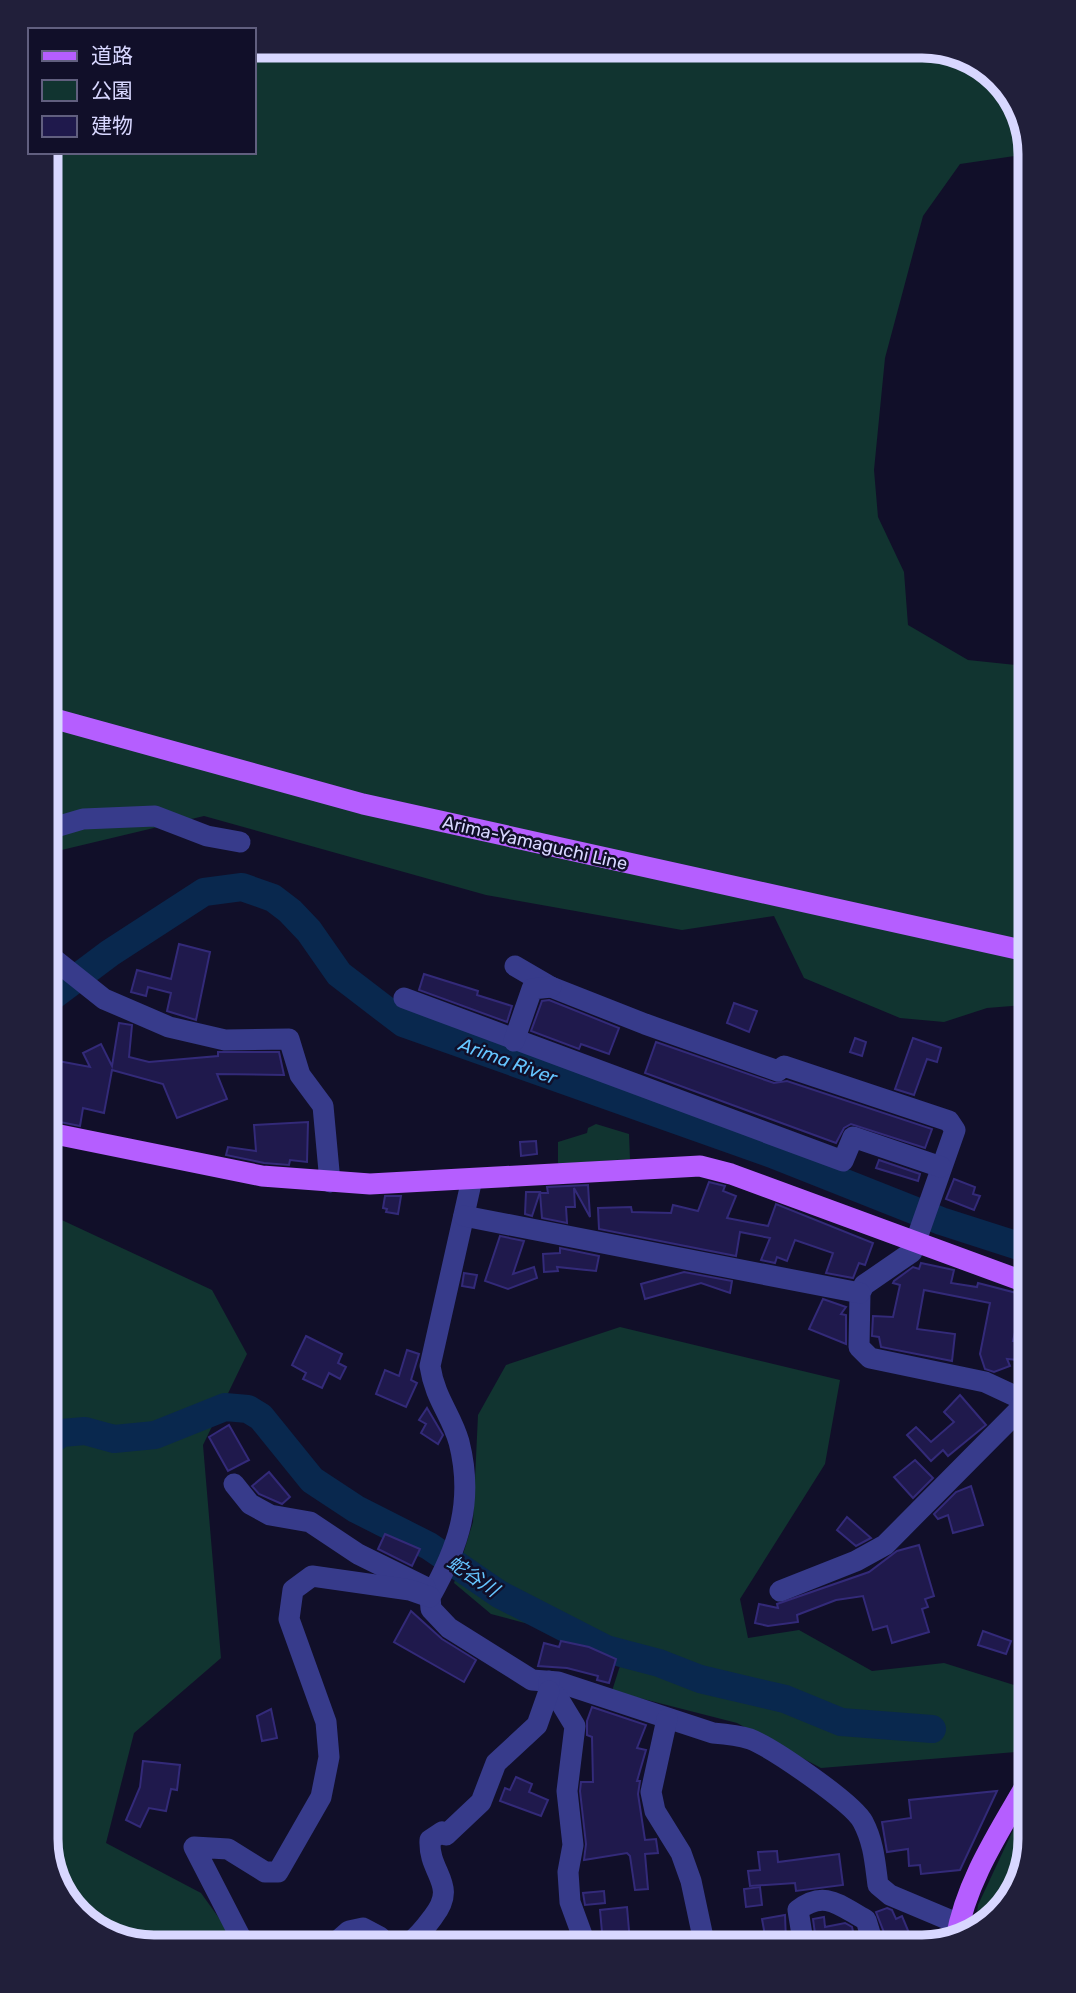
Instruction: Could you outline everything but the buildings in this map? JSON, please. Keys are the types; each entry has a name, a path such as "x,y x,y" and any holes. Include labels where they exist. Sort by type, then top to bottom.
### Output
{"main road":[{"name":"Arima-Yamaguchi Line","path":"58,720 363,804 1018,949"},
{"path":"58,1135 262,1176 370,1184 700,1166 724,1171 918,1235 1018,1279"},
{"path":"958,1928 976,1874 1018,1799"}],"street":[{"path":"58,827 83,819 155,816 207,836 240,842"},
{"path":"58,962 104,999 169,1027 225,1040 289,1039 300,1075 323,1106 330,1182"},
{"path":"515,967 551,987 645,1024 778,1071 784,1066 949,1121 955,1130 912,1252 902,1262 864,1285 859,1293 859,1347 870,1358 985,1382 1018,1397"},
{"path":"514,1041 532,989 551,987"},
{"path":"404,998 843,1161 853,1137 941,1167"},
{"path":"472,1180 430,1366 434,1391 458,1440 464,1481 460,1536 434,1590 431,1609 449,1628 532,1680 713,1733 738,1735 800,1767 862,1819 874,1849 878,1885 890,1895 954,1929"},
{"path":"464,1216 859,1293"},
{"path":"780,1591 856,1561 885,1545 1018,1411"},
{"path":"234,1484 250,1504 270,1515 310,1522 358,1554 434,1590"},
{"path":"238,1935 194,1847 228,1849 265,1872 278,1872 321,1797 329,1757 326,1722 289,1619 293,1590 312,1576 410,1590 434,1590"},
{"path":"549,1686 575,1726 567,1791 573,1845 568,1872 570,1902 582,1935"},
{"path":"419,1935 444,1904 445,1892 429,1850 429,1840 442,1832 446,1835 481,1802 496,1763 537,1725 549,1686"},
{"path":"667,1719 650,1792 655,1811 681,1853 688,1871 702,1935"},
{"path":"802,1935 798,1910 811,1900 827,1899 866,1920 870,1935"},
{"path":"344,1935 349,1931 363,1928 376,1935"}],"green space":[{"path":"256,58 928,58 965,68 994,90 1011,117 1018,156 960,164 923,216 885,358 874,470 878,517 904,572 908,625 968,660 1018,665 1018,1006 987,1008 944,1022 900,1018 804,978 774,916 682,930 486,895 204,816 58,851 58,154 256,154"},
{"path":"596,1124 629,1134 630,1159 558,1164 558,1142 587,1133 588,1128"},
{"path":"58,1218 212,1290 247,1354 203,1445 221,1658 134,1733 106,1843 201,1893 231,1935 135,1933 106,1922 86,1907 65,1876 60,1858"},
{"path":"620,1327 840,1380 825,1464 740,1599 748,1638 799,1630 872,1671 944,1663 1018,1686 1016,1752 821,1768 737,1723 612,1691 625,1650 491,1614 454,1583 473,1522 478,1415 506,1365"},
{"path":"1018,1820 1017,1852 1008,1882 994,1903 976,1918 978,1905"}],"waterway":[{"name":"Arima River","path":"58,992 110,953 204,892 242,887 273,898 290,911 309,931 339,974 403,1023 772,1154 941,1221 1018,1246"},
{"name":"蛇谷川","path":"58,1435 85,1431 114,1439 155,1435 225,1407 248,1409 261,1417 312,1480 356,1509 429,1546 499,1594 606,1649 659,1663 700,1679 785,1699 841,1722 932,1729"}]}
